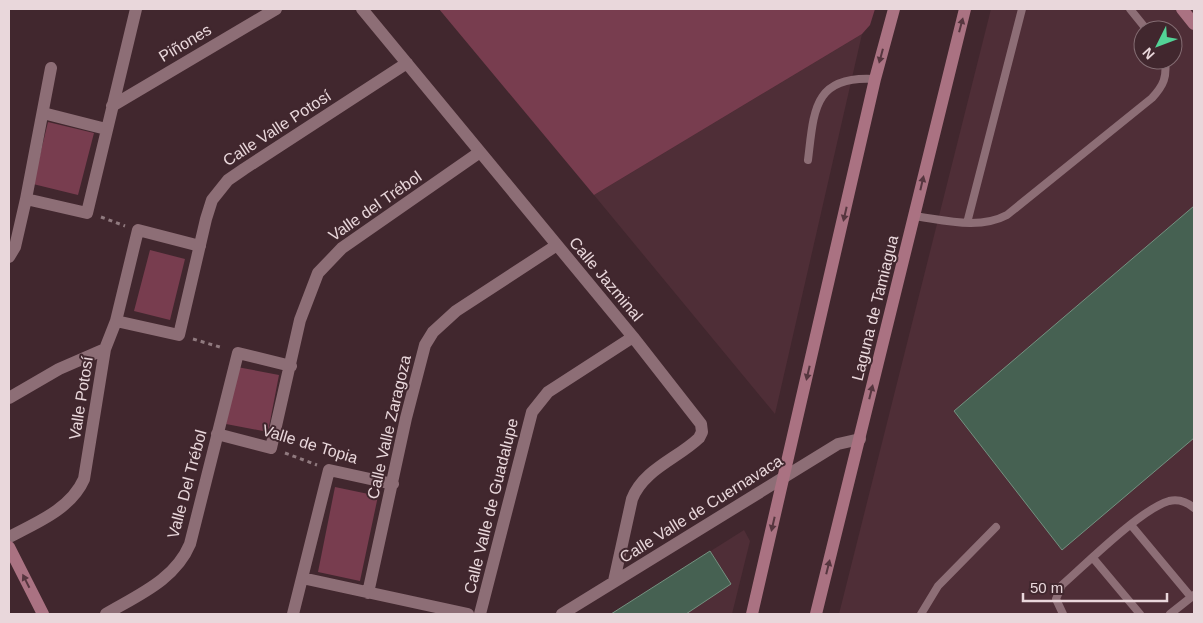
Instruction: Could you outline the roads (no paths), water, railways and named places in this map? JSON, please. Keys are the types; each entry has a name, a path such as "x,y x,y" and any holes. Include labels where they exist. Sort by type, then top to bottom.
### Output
{"main road":[{"path":"752,614 875,79 894,9"},
{"name":"Laguna de Tamiagua","path":"816,614 965,9"},
{"path":"1182,9 1194,24"},
{"path":"9,547 43,614"}],"street":[{"path":"26,199 87,213 136,9"},
{"name":"Piñones","path":"112,106 276,9"},
{"name":"Calle Jazminal","path":"362,9 633,336 696,416 702,432 699,438 691,446 650,473 636,488 614,581"},
{"name":"Calle Valle Potosí","path":"116,322 179,335 212,200 228,180 407,63"},
{"path":"9,256 15,247 26,199 51,68"},
{"path":"43,113 106,129"},
{"name":"Valle del Trébol","path":"271,448 300,320 312,285 328,260 342,248 480,152"},
{"name":"Valle Potosí","path":"9,537 40,521 78,493 84,479 105,349 116,322 138,230 200,246"},
{"name":"Calle Valle Zaragoza","path":"368,592 419,360 425,345 433,332 456,311 557,245"},
{"name":"Calle Valle de Guadalupe","path":"480,614 532,412 548,392 633,336"},
{"path":"9,398 59,369 105,349"},
{"name":"Valle Del Trébol","path":"106,614 165,579 184,558 238,353 291,366"},
{"name":"Valle de Topia","path":"217,434 271,448"},
{"name":"Calle Valle de Cuernavaca","path":"562,614 838,444 860,440"},
{"name":"Valle de Topia","path":"302,578 329,470 393,484"},
{"path":"293,614 302,578 468,614"}],"lane":[{"path":"967,223 1022,9"},
{"path":"1130,9 1139,20"},
{"path":"914,216 967,223 990,222 1007,214 1140,108 1162,88 1166,78 1166,70"},
{"path":"808,160 816,107 824,92 843,80 857,77 875,79"},
{"path":"1063,614 1056,599 1062,585 1146,512 1171,501 1182,501 1194,508"},
{"path":"1131,525 1193,595 1170,614"},
{"path":"921,614 938,586 996,527"},
{"path":"1092,558 1140,614"}]}
